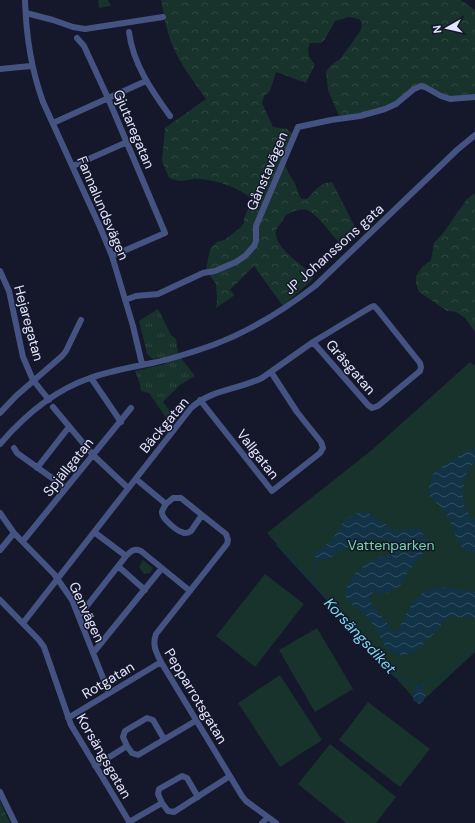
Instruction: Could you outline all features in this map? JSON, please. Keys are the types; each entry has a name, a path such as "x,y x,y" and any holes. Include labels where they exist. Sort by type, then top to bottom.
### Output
{"street":[{"name":"Fannalundsvägen","path":"25,0 32,66 42,102 73,166 112,256 142,364"},
{"path":"26,13 85,29 163,18"},
{"path":"129,32 130,42 146,81 170,116"},
{"name":"Gjutaregatan","path":"77,38 84,46 128,142 165,233 112,256"},
{"path":"0,69 32,66"},
{"path":"52,123 146,81"},
{"name":"Gånstavägen","path":"125,300 136,296 158,294 203,274 215,271 236,262 248,253 256,241 256,226 298,127 385,110 396,104 414,89 421,86 450,99 475,97"},
{"name":"JP Johanssons gata","path":"0,444 8,434 32,413 62,391 91,378 142,364 167,360 212,345 268,318 295,302 320,281 457,150 475,136"},
{"path":"73,166 128,142"},
{"name":"Hejaregatan","path":"0,271 9,291 23,357 33,380 49,400"},
{"name":"Bäckgatan","path":"23,623 191,408 200,400 212,394 252,382 271,372 313,342 367,308 374,306"},
{"name":"Gräsgatan","path":"313,342 370,407 372,408 378,406 420,370 421,367 374,306"},
{"path":"0,413 33,380 62,356 66,351 81,320"},
{"name":"Vallgatan","path":"200,400 272,491 320,453 323,448 322,442 293,406 271,372"},
{"path":"91,378 121,422"},
{"path":"53,407 68,428 93,455 128,488"},
{"name":"Spjällgatan","path":"23,541 131,408"},
{"path":"37,468 68,428"},
{"path":"14,448 17,453 66,488"},
{"path":"136,479 166,504"},
{"path":"173,498 181,498 202,516 191,531 181,532 162,516 162,512 166,504 173,498"},
{"name":"Genvägen","path":"0,513 14,533 58,579 72,600 108,693"},
{"name":"Pepparrotsgatan","path":"202,516 226,534 228,540 227,544 155,638 154,647 161,662 246,800 276,823"},
{"path":"94,532 126,556"},
{"path":"0,550 14,533"},
{"path":"79,616 119,567 126,556 133,550 138,550 190,591"},
{"path":"119,567 145,590"},
{"path":"93,653 162,568"},
{"name":"Korsängsgatan","path":"0,600 44,647 68,718 130,823"},
{"name":"Rotgatan","path":"68,718 161,662"},
{"path":"164,739 153,720 147,718 125,731 123,737 132,753 138,754 164,739 196,720"},
{"path":"95,766 127,746"},
{"path":"198,797 188,778 182,776 159,789 158,794 168,811 174,812 198,797 230,776"},
{"path":"0,792 15,823"},
{"path":"130,823 162,803"},
{"path":"262,823 268,817"}],"green space":[{"path":"98,0 108,0 111,6 99,8"},
{"path":"161,0 461,0 475,10 475,95 472,94 450,97 421,84 417,84 395,102 360,114 339,116 328,90 326,72 330,66 341,58 361,30 362,23 359,19 349,17 335,21 325,39 321,43 310,43 309,54 315,64 306,83 276,72 270,91 264,96 262,103 273,127 287,129 293,134 282,158 290,176 295,183 299,195 302,199 307,199 321,185 332,182 355,227 357,235 349,241 339,242 317,217 309,211 298,210 286,216 276,229 276,237 283,249 295,261 312,274 313,279 283,306 254,266 230,290 235,295 216,308 216,284 206,270 210,249 217,242 224,240 240,228 244,223 244,218 253,200 235,188 214,181 196,179 182,181 169,178 162,161 165,128 206,99 177,56 168,31"},
{"path":"475,193 475,332 465,318 456,312 447,311 419,292 416,283 416,276 422,267 431,260 434,243 444,232 466,200"},
{"path":"158,309 171,335 176,339 178,353 168,356 165,359 164,357 153,359 147,354 139,321"},
{"path":"181,358 195,376 180,385 163,402 176,419 171,425 149,393 141,391 135,371 165,364 165,362"},
{"name":"Vattenparken","path":"470,362 475,366 475,652 419,704 267,533 373,449"},
{"path":"143,560 153,568 150,573 144,574 139,567"},
{"path":"265,574 304,604 255,667 216,636"},
{"path":"317,628 353,689 315,712 279,650"},
{"path":"280,675 322,740 280,767 238,703"},
{"path":"368,702 430,749 400,787 339,740"},
{"path":"330,744 396,797 376,823 346,823 298,784"},
{"path":"0,801 10,823 0,823"}],"water":[{"name":"Vattenparken","path":"475,448 475,463 470,466 467,471 463,488 463,503 471,518 475,518 475,554 464,550 458,542 449,518 443,509 430,497 428,490 433,474 438,469"},
{"name":"Vattenparken","path":"360,512 368,513 395,530 419,528 426,541 424,551 402,583 396,589 385,594 372,593 370,596 371,603 393,631 398,630 416,598 433,588 447,587 475,592 475,618 451,617 446,619 419,649 411,654 401,655 391,652 386,648 375,627 367,616 351,604 345,595 351,578 356,572 376,559 393,553 395,548 392,542 379,539 366,541 353,545 325,560 318,560 314,555 332,540 345,519"},
{"path":"417,684 424,684 423,689 426,694 423,702 419,704 413,700 414,690"}],"waterway":[{"name":"Korsängsdiket","path":"277,545 393,675 404,681 419,685"},
{"path":"312,582 314,565 318,559"},
{"name":"Korsängsdiket","path":"423,684 445,676 475,646"}]}
